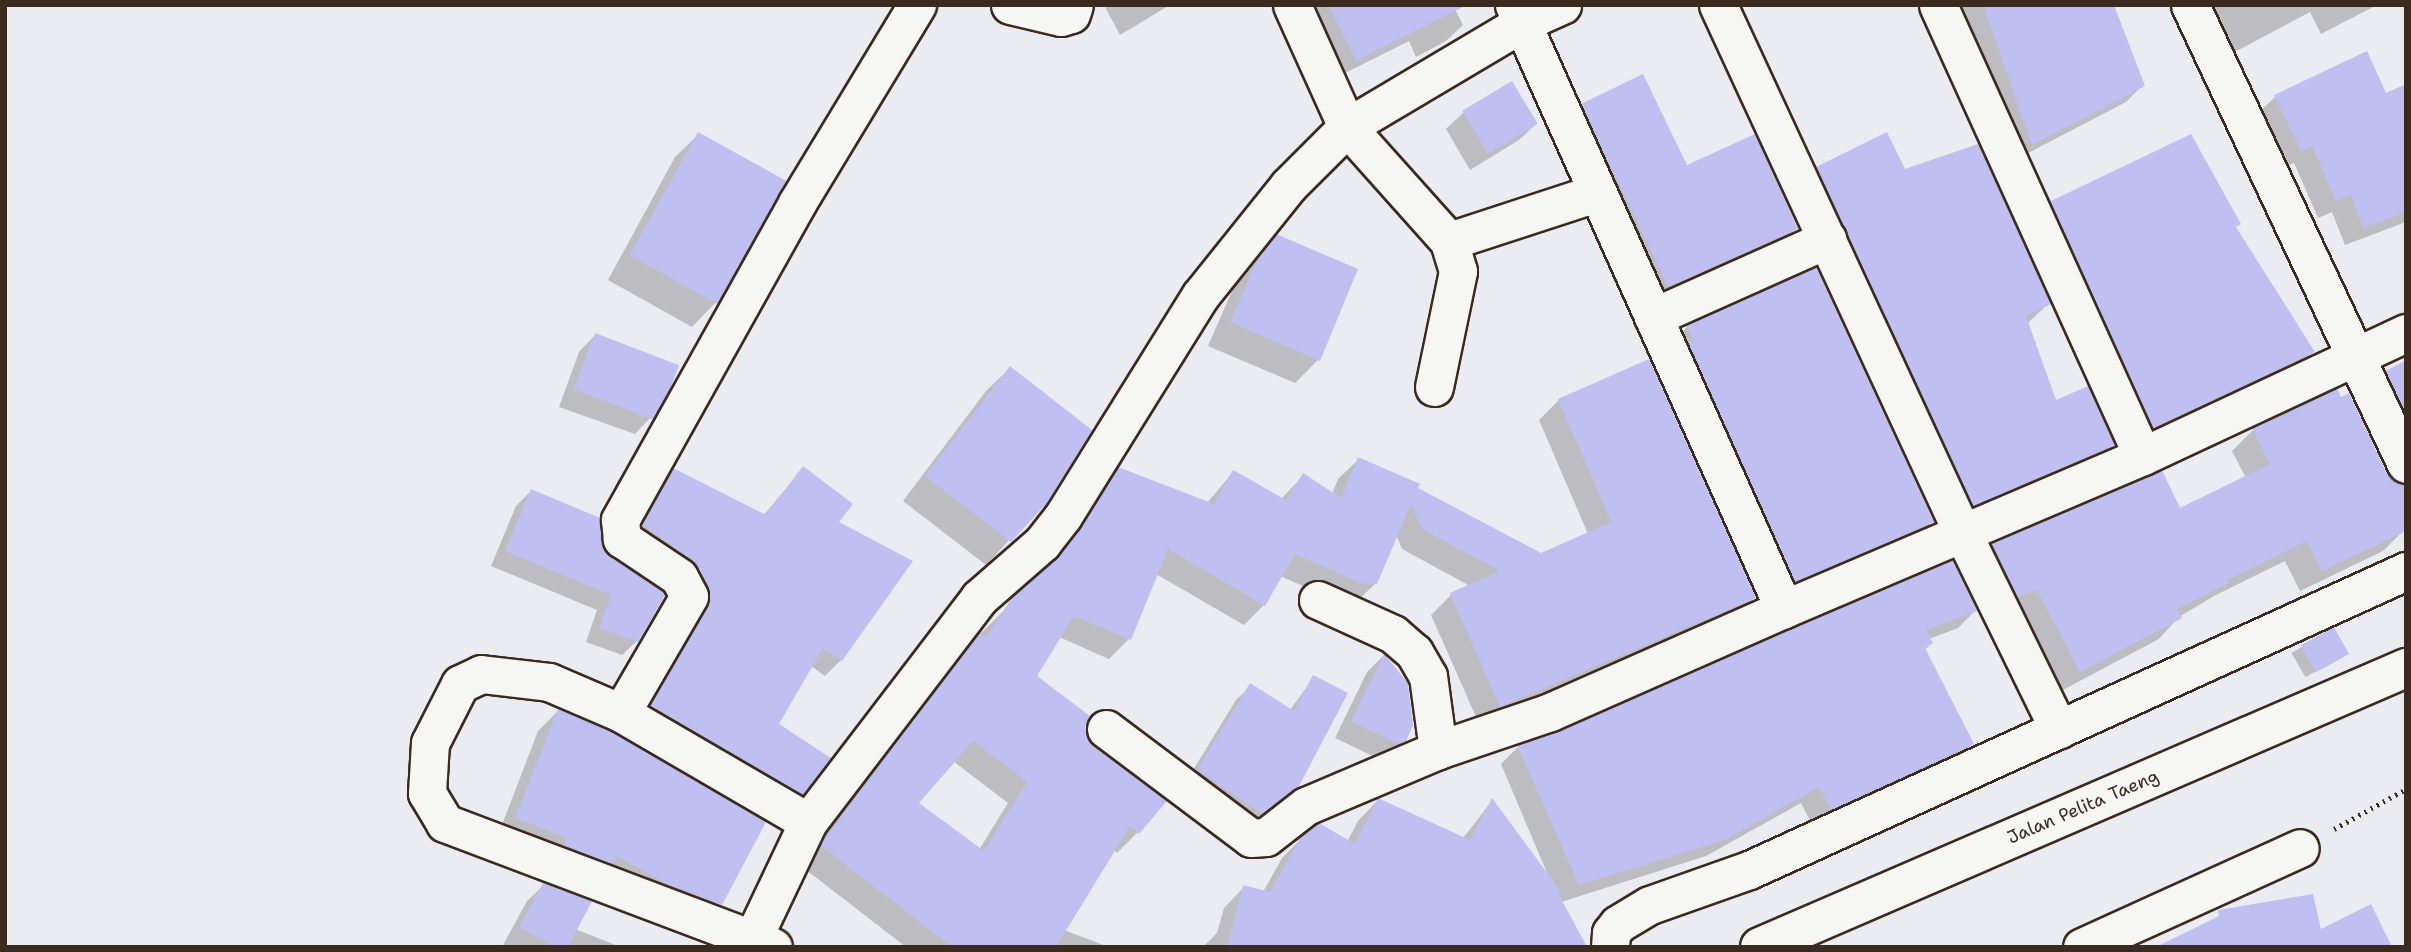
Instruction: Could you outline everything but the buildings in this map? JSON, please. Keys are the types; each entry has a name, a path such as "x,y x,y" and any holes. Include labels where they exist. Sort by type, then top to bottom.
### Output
{"street":[{"path":"621,713 689,596 679,577 622,539 620,520 797,203 917,5"},
{"path":"1010,5 1061,17 1071,14 1074,5"},
{"path":"1292,5 1347,127 1449,241 1458,271 1434,387"},
{"path":"808,822 621,713 549,682 481,674 460,684 430,744 428,793 435,810 445,822 746,941 808,822 979,598 1056,525 1200,296 1288,186 1347,127 1518,14 1562,5"},
{"path":"1718,5 1962,532 2059,730"},
{"path":"1938,5 2143,456"},
{"path":"2190,5 2406,464"},
{"path":"1518,14 1784,609"},
{"path":"1449,241 1596,193"},
{"path":"1653,317 1827,239"},
{"path":"1106,729 1251,838 1266,837 1306,806 1437,750 1550,712 2143,456 2406,333"},
{"path":"1610,947 1611,933 1618,924 1650,905 1749,870 2406,571"},
{"path":"1318,600 1393,634 1414,652 1428,676 1437,750"},
{"name":"Jalan Pelita Taeng","path":"1760,947 2406,668"},
{"path":"2082,947 2300,848"}],"path":[{"path":"2300,848 2406,789"}]}
